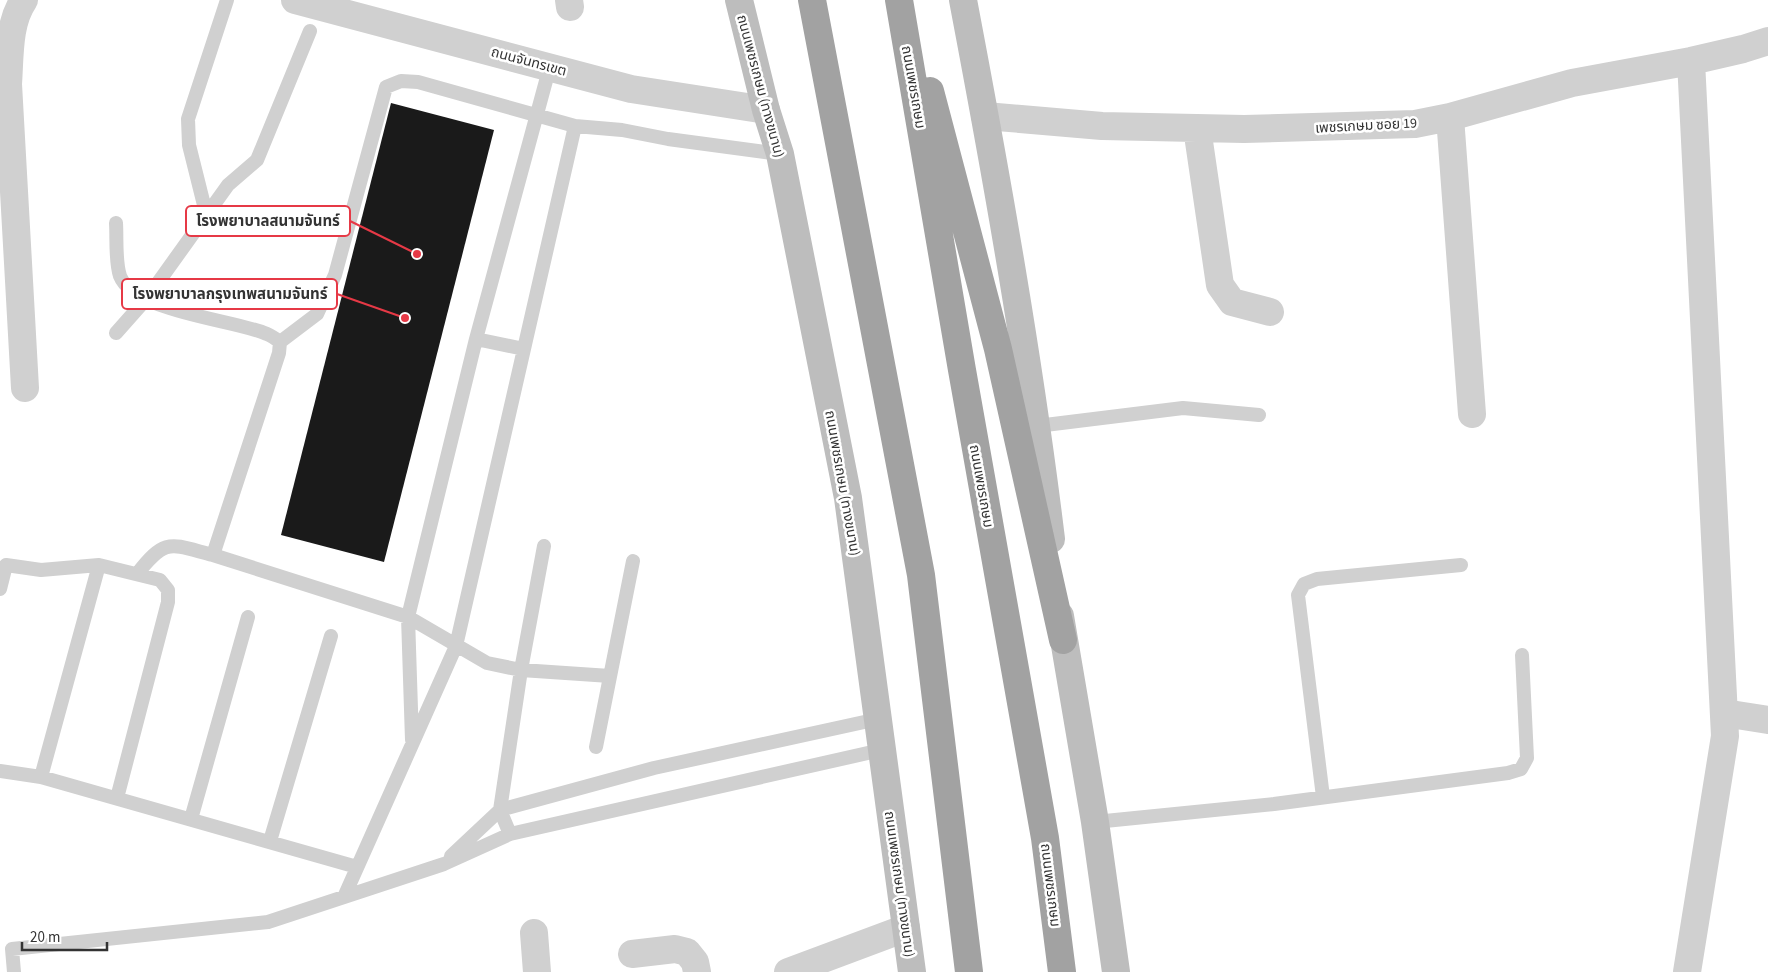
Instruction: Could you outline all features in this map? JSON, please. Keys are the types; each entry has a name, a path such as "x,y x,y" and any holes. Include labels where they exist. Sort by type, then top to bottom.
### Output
{"highway":[{"path":"812,0 922,575 969,972"},
{"name":"ถนนเพชรเกษม","path":"899,0 962,370 1044,828 1062,972"},
{"path":"907,0 998,349 1063,640"}],"main road":[{"name":"ถนนเพชรเกษม (ทางขนาน)","path":"739,0 766,110 780,154 848,498 912,972"},
{"path":"963,0 985,116 1037,426 1063,640 1095,822 1116,972"}],"street":[{"path":"24,0 20,6 12,36 8,84 8,212 25,388"},
{"name":"ถนนจันทรเขต","path":"295,0 631,88 766,110"},
{"name":"เพชรเกษม ซอย 19","path":"985,116 1102,126 1196,128 1388,126 1415,124 1450,117 1572,83 1743,50 1768,41"},
{"path":"1687,972 1725,736 1690,61"},
{"path":"1450,117 1472,414"},
{"path":"1196,128 1220,284 1232,302 1270,312"},
{"path":"1724,713 1768,720"},
{"path":"788,972 906,928"},
{"path":"534,933 537,972"},
{"path":"632,954 675,949 687,952 695,962 697,972"}],"lane":[{"path":"207,217 189,145 188,119 227,0"},
{"path":"116,333 147,298 207,217 228,185 257,160 310,31"},
{"path":"412,745 408,617 476,338 550,66"},
{"path":"212,555 279,353 280,342 317,314 335,275 386,87 401,81 418,82 576,126 622,130 668,139 780,154"},
{"path":"344,897 456,646 576,126"},
{"path":"116,222 120,275 125,285 147,298 195,317 267,334 280,342"},
{"path":"476,338 524,350"},
{"path":"1037,426 1183,408 1259,415"},
{"path":"137,574 151,555 173,544 408,617 486,663 521,670 610,676"},
{"path":"510,834 500,810 521,670 544,546"},
{"path":"596,747 633,561"},
{"path":"41,777 99,564"},
{"path":"0,589 3,565 41,570 99,564 160,580 168,590 168,602 117,798"},
{"path":"1323,798 1298,595 1304,584 1317,579 1461,565"},
{"path":"191,819 248,616"},
{"path":"270,841 331,636"},
{"path":"1095,822 1323,798 1508,773 1521,769 1527,758 1522,655"},
{"path":"444,864 500,810 654,768 878,719"},
{"path":"14,972 12,949 268,922 444,864 510,834 881,750"},
{"path":"0,770 41,777 357,867"}],"building":[{"path":"391,103 494,130 384,562 281,535"}],"place":[{"name":"โรงพยาบาลสนามจันทร์","path":"417,254"},
{"name":"โรงพยาบาลกรุงเทพสนามจันทร์","path":"405,318"}]}
